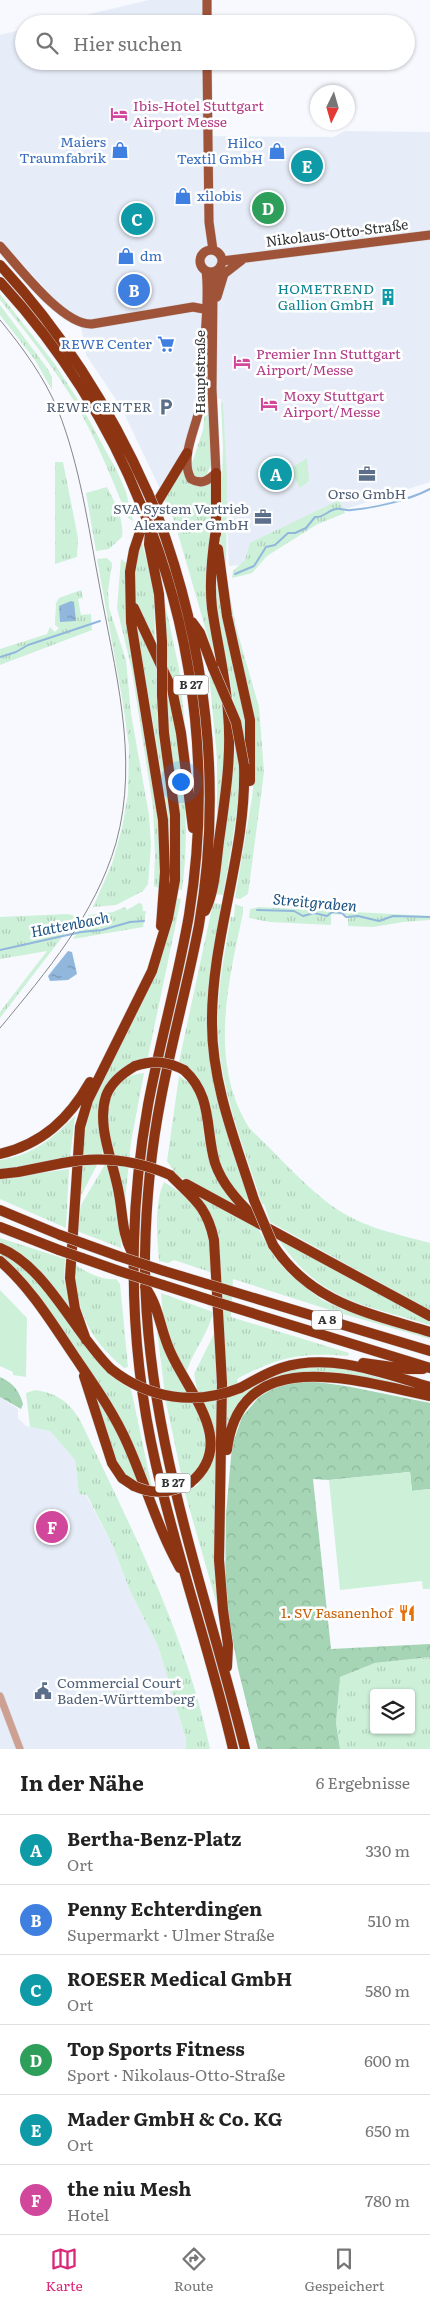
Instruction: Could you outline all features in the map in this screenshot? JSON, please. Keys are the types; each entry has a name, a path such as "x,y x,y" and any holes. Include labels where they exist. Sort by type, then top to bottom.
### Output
{"highway":[{"name":"B 27","path":"0,265 37,308 80,367 111,418 148,493 174,561 190,619 203,688 209,756 209,834 206,897 164,1080 152,1148 146,1224 145,1287 151,1371 162,1440 178,1506 226,1674 245,1749"},
{"name":"B 27","path":"0,282 71,372 114,447 150,527 176,608 192,692 198,770 196,848 191,895 145,1124 137,1189 134,1256 136,1329 146,1414 165,1503 233,1749"},
{"path":"169,892 162,810 131,622 130,572 137,540 155,504 175,476 187,453"},
{"path":"216,473 216,529 223,597 250,720 250,777 248,794 243,803"},
{"path":"86,1340 75,1309 70,1278 75,1172 81,1121 88,1100 147,982 163,939 176,824 162,695 162,642 159,594 148,544 150,527"},
{"path":"206,897 227,786 230,745 226,683 212,607 212,557 216,529"},
{"path":"130,595 139,623 166,673 175,699 196,848"},
{"path":"190,619 200,633 236,722 244,765 243,803 212,1007 214,1056 220,1090 254,1200 273,1245 294,1273 331,1299 430,1332"},
{"path":"134,1256 124,1238 119,1193 103,1118 105,1100 110,1087 121,1075 135,1066 160,1061 172,1064 184,1070 198,1085 203,1094 210,1144 221,1177 243,1206 261,1224"},
{"path":"0,1154 28,1145 51,1131 69,1114 92,1078 106,1065"},
{"path":"0,1174 86,1160 111,1160 146,1166 170,1175 430,1316"},
{"path":"170,1175 200,1204 209,1219 214,1240 222,1383 219,1560 228,1645 226,1674"},
{"name":"A 8","path":"0,1210 118,1256 430,1352"},
{"name":"A 8","path":"0,1227 119,1271 430,1368"},
{"name":"A 8","path":"0,1248 14,1254 36,1272 86,1340 111,1369 140,1387 173,1398 200,1399 240,1388 270,1372 292,1365 319,1362 350,1365 430,1387"},
{"path":"0,1261 28,1288 81,1366 122,1432 169,1549 188,1582"},
{"path":"81,1366 112,1463 122,1478 134,1486 150,1492 174,1491 190,1483 206,1464 211,1436 206,1419 166,1343 154,1300 145,1287"},
{"name":"A 8","path":"350,1365 368,1362 407,1370 430,1368"},
{"path":"221,1475 231,1430 238,1412 260,1390 280,1380 302,1375 326,1376 430,1396"}],"main road":[{"path":"207,0 207,15"},
{"path":"206,271 216,271 220,267 215,254 209,222 207,70"},
{"name":"Nikolaus-Otto-Straße","path":"215,254 246,258 430,235"},
{"path":"0,246 57,306 75,321 87,324 175,308 198,306 211,314 224,274 246,258"},
{"name":"Hauptstraße","path":"215,254 200,261 206,271 211,314 216,473"},
{"name":"Hauptstraße","path":"187,453 200,409 216,271"},
{"path":"187,453 188,473 191,478 201,483 216,473"}],"street":[{"path":"0,1696 20,1749"}],"shaded area":[{"path":"149,0 203,0 203,15 85,15"},
{"path":"15,31 15,70 203,70 203,136 333,137 345,131 430,132 430,482 324,516 240,565 229,566 221,399 195,398 191,425 183,449 160,489 121,407 86,355 80,319 57,302 0,239 0,35"},
{"path":"0,1397 18,1409 18,1418 26,1426 50,1431 75,1460 79,1494 86,1495 113,1546 130,1591 158,1646 186,1739 186,1749 0,1749"}],"green space":[{"path":"0,294 54,363 78,400 117,471 126,492 133,521 128,518 97,444 74,401 38,349 0,300"},
{"path":"0,305 47,368 52,377 52,390 35,360 0,315"},
{"path":"206,402 208,402 211,465 206,476 199,478 193,475 192,463 203,430"},
{"path":"221,402 223,403 227,478 226,575 236,627 259,707 264,772 248,894 240,899 235,898 252,798 255,766 222,569 220,541 223,448"},
{"path":"307,458 309,481 300,488 290,469"},
{"path":"55,462 63,462 78,538 77,557 55,564"},
{"path":"183,469 186,476 212,482 210,539 215,637 212,638 214,658 174,520 164,499"},
{"path":"107,487 122,523 122,537 109,549 96,551 86,493"},
{"path":"339,500 345,513 316,525 267,556 252,573 232,578 233,571 245,560 250,543"},
{"path":"142,543 154,589 155,646 139,612 136,601 134,583 135,564 136,555"},
{"path":"107,558 112,563 108,591 109,608 126,660 131,714 149,815 151,845 148,884 143,891 116,905 93,907 112,864 122,828 128,794 129,747 97,559"},
{"path":"121,559 126,563 125,595 127,621 157,799 162,876 159,888 154,886 153,807 132,671 117,608"},
{"path":"218,583 225,625 244,709 246,752 232,695 229,671 226,671 219,631 215,585"},
{"path":"81,590 83,598 78,599 81,615 91,614 92,630 0,665 0,649 47,634 50,627 55,632 59,628 55,625 56,603 59,598"},
{"path":"165,603 179,669 187,745 168,670 163,604"},
{"path":"135,628 137,628 156,660 157,715 170,803 172,860 170,883 166,815 168,814"},
{"path":"211,672 225,708 226,751 217,827 217,758 209,673"},
{"path":"168,694 178,742 184,791 186,841 182,890 177,889 166,695"},
{"path":"235,746 239,756 240,772 236,817 223,895 215,894 231,777 233,777"},
{"path":"177,898 181,899 148,1057 134,1063 111,1081 102,1155 82,1194 79,1195 82,1143 88,1112 155,975"},
{"path":"139,903 142,904 143,911 146,911 143,927 73,939 89,915 113,912 125,907 127,910"},
{"path":"213,903 221,904 211,977 211,1067 218,1102 249,1201 234,1189 224,1172 197,1085 189,1070 179,1062"},
{"path":"235,904 243,907 243,913 228,995 225,1051 229,1078 237,1104 250,1129 307,1185 331,1205 363,1223 430,1243 430,1310 270,1222 264,1204 262,1204 232,1113 226,1090 219,1043 218,1006 224,955 231,917 234,917"},
{"path":"259,907 430,916 430,920 373,927 348,926 348,915 331,914 331,925 270,922 249,918 250,909"},
{"path":"68,914 75,916 66,932 0,1018 0,1012 47,951 0,959 0,917"},
{"path":"144,1073 131,1142 125,1201 120,1190 110,1140 108,1110 111,1097 117,1085 128,1077"},
{"path":"179,1076 195,1091 199,1100 208,1152 232,1194 236,1207 177,1175 167,1161"},
{"path":"75,1116 70,1157 0,1170 0,1160 22,1155 41,1145"},
{"path":"107,1161 120,1226 121,1248 77,1231 81,1205"},
{"path":"69,1169 66,1228 0,1199 0,1179"},
{"path":"164,1182 189,1200 203,1219 210,1242 213,1273 174,1260 168,1263 159,1261 157,1210"},
{"path":"198,1196 257,1227 275,1258 289,1274 322,1300 344,1310 430,1336 430,1339 233,1279 231,1317 349,1353 348,1356 317,1355 278,1361 237,1379 240,1392 280,1372 308,1366 351,1370 407,1386 310,1371 293,1373 275,1378 236,1410 226,1427 219,1269"},
{"path":"277,1237 430,1319 430,1325 363,1305 326,1287 309,1275"},
{"path":"0,1238 65,1259 64,1278 70,1311 0,1246"},
{"path":"0,1252 20,1264 37,1280 94,1358 111,1375 131,1389 155,1502 99,1387 33,1288 11,1264 0,1256"},
{"path":"75,1264 94,1275 106,1279 116,1279 120,1284 128,1367 124,1368 112,1357 93,1334 86,1322 78,1296"},
{"path":"0,1290 27,1318 26,1377 13,1375 13,1372 0,1366"},
{"path":"161,1293 213,1312 207,1329 190,1362 186,1377 164,1326"},
{"path":"157,1330 169,1361 199,1414 204,1427 206,1440 205,1454 195,1474 183,1483 166,1402"},
{"path":"214,1334 216,1334 218,1359 219,1612 185,1493 198,1485 211,1462 194,1374"},
{"path":"0,1377 12,1384 20,1395 23,1404 21,1409 0,1397"},
{"path":"309,1381 346,1386 430,1403 430,1489 412,1491 410,1472 329,1480 313,1479 331,1649 430,1644 430,1657 375,1663 340,1677 336,1723 340,1749 258,1749 238,1669 225,1597 226,1514 232,1446 242,1417 259,1397 279,1385"},
{"path":"35,1390 50,1393 62,1399 80,1420 137,1540 172,1622 200,1706 210,1749 186,1749 186,1739 158,1646 130,1591 113,1546 87,1495 79,1494 75,1460 50,1431 30,1427 26,1393"},
{"path":"94,1393 110,1416 139,1481 135,1483 126,1476 113,1455"},
{"path":"410,1472 412,1491 430,1489 430,1589 423,1589 422,1581 340,1590 329,1480"},
{"path":"430,1657 430,1749 340,1749 336,1723 340,1677 375,1663"}],"water":[{"path":"71,601 74,602 76,621 60,622 59,606"},
{"path":"68,951 72,952 77,974 68,980 50,981 48,976"}],"waterway":[{"path":"235,574 254,566 266,547 275,545 288,533 295,533 306,528 315,517 336,509 360,509 392,503 430,489"},
{"path":"0,657 16,652 28,645 100,621"},
{"name":"Streitgraben","path":"257,910 294,911 303,916 314,913 327,916 332,912 342,913 346,917 358,916 379,921 393,916 430,917"},
{"name":"Hattenbach","path":"0,950 81,932 102,930 130,922 144,921"}],"tram line":[{"path":"0,320 40,374 58,410 72,452 87,518 117,680 125,745 126,778 123,811 116,843 96,894 68,941 0,1028"}],"place":[{"name":"Ibis-Hotel Stuttgart Airport Messe","path":"119,114"},
{"name":"Maiers Traumfabrik","path":"120,150"},
{"name":"Hilco Textil GmbH","path":"277,151"},
{"name":"Mader GmbH & Co. KG","path":"307,166"},
{"name":"xilobis","path":"183,196"},
{"name":"Top Sports Fitness","path":"268,208"},
{"name":"ROESER Medical GmbH","path":"137,219"},
{"name":"dm","path":"126,256"},
{"name":"Penny Echterdingen","path":"134,290"},
{"name":"HOMETREND Gallion GmbH","path":"388,297"},
{"name":"REWE Center","path":"166,344"},
{"name":"Premier Inn Stuttgart Airport/Messe","path":"242,362"},
{"name":"Moxy Stuttgart Airport/Messe","path":"269,404"},
{"name":"REWE CENTER","path":"166,407"},
{"name":"Bertha-Benz-Platz","path":"276,474"},
{"name":"Orso GmbH","path":"367,474"},
{"name":"SVA System Vertrieb Alexander GmbH","path":"263,517"},
{"name":"the niu Mesh","path":"52,1527"},
{"name":"1. SV Fasanenhof","path":"407,1613"},
{"name":"Commercial Court Baden-Württemberg","path":"43,1691"}]}
